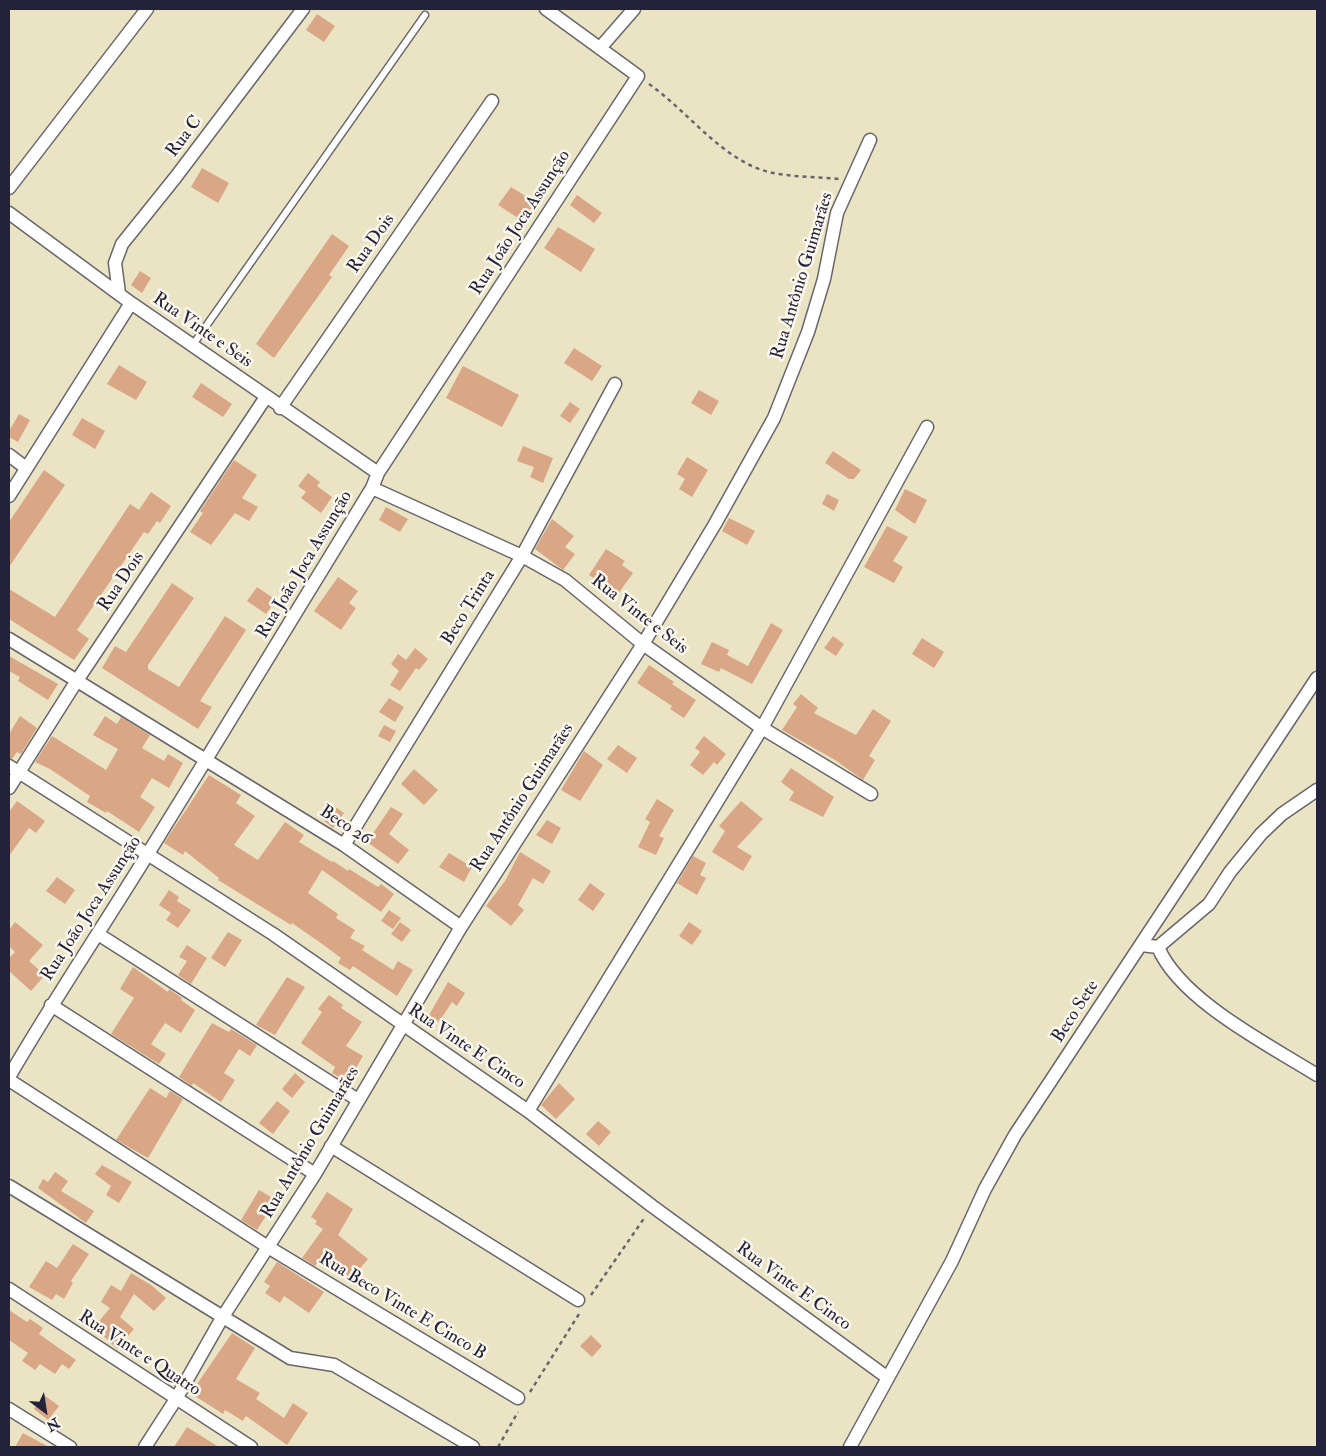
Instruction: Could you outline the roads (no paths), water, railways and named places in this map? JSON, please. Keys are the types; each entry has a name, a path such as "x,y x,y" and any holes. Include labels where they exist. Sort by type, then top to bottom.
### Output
{"street":[{"path":"9,188 146,9"},
{"name":"Rua C","path":"119,293 115,262 122,244 176,178 303,9"},
{"path":"546,9 600,48 634,9"},
{"name":"Rua João Joca Assunção","path":"9,1078 51,1005 148,855 372,488 378,473 638,76 600,48"},
{"name":"Rua Dois","path":"280,408 492,101"},
{"name":"Rua Antônio Guimarães","path":"145,1447 176,1399 222,1318 315,1174 461,927 643,644 715,524 774,418 808,332 824,279 838,213 854,181 870,140"},
{"name":"Rua Vinte e Seis","path":"9,213 192,346 280,408 378,473"},
{"path":"9,496 131,303"},
{"name":"Beco Trinta","path":"344,845 522,556 615,384"},
{"name":"Rua Dois","path":"9,788 14,769 76,682 266,397"},
{"path":"528,1111 762,728 927,427"},
{"path":"9,455 26,468"},
{"name":"Rua Vinte e Seis","path":"372,488 522,556 565,580 643,644 762,728 871,794"},
{"name":"Beco 26","path":"9,639 76,682 344,845 461,927"},
{"name":"Beco Sete","path":"850,1447 952,1261 985,1189 1015,1135 1317,678"},
{"name":"Rua Vinte E Cinco","path":"14,769 273,934 528,1111 652,1206 888,1378"},
{"path":"1141,945 1158,947 1209,904 1230,872 1260,834 1282,814 1317,790"},
{"path":"98,934 358,1100"},
{"path":"1158,947 1164,962 1205,1002 1232,1022 1317,1075"},
{"path":"51,1005 315,1174"},
{"name":"Rua Beco Vinte E Cinco B","path":"9,1078 268,1247 522,1401"},
{"path":"331,1146 584,1301"},
{"path":"9,1186 290,1358 334,1365 473,1447"},
{"name":"Rua Vinte e Quatro","path":"9,1289 251,1447"},
{"path":"9,1409 70,1447"}],"lane":[{"path":"192,346 425,15"}]}
